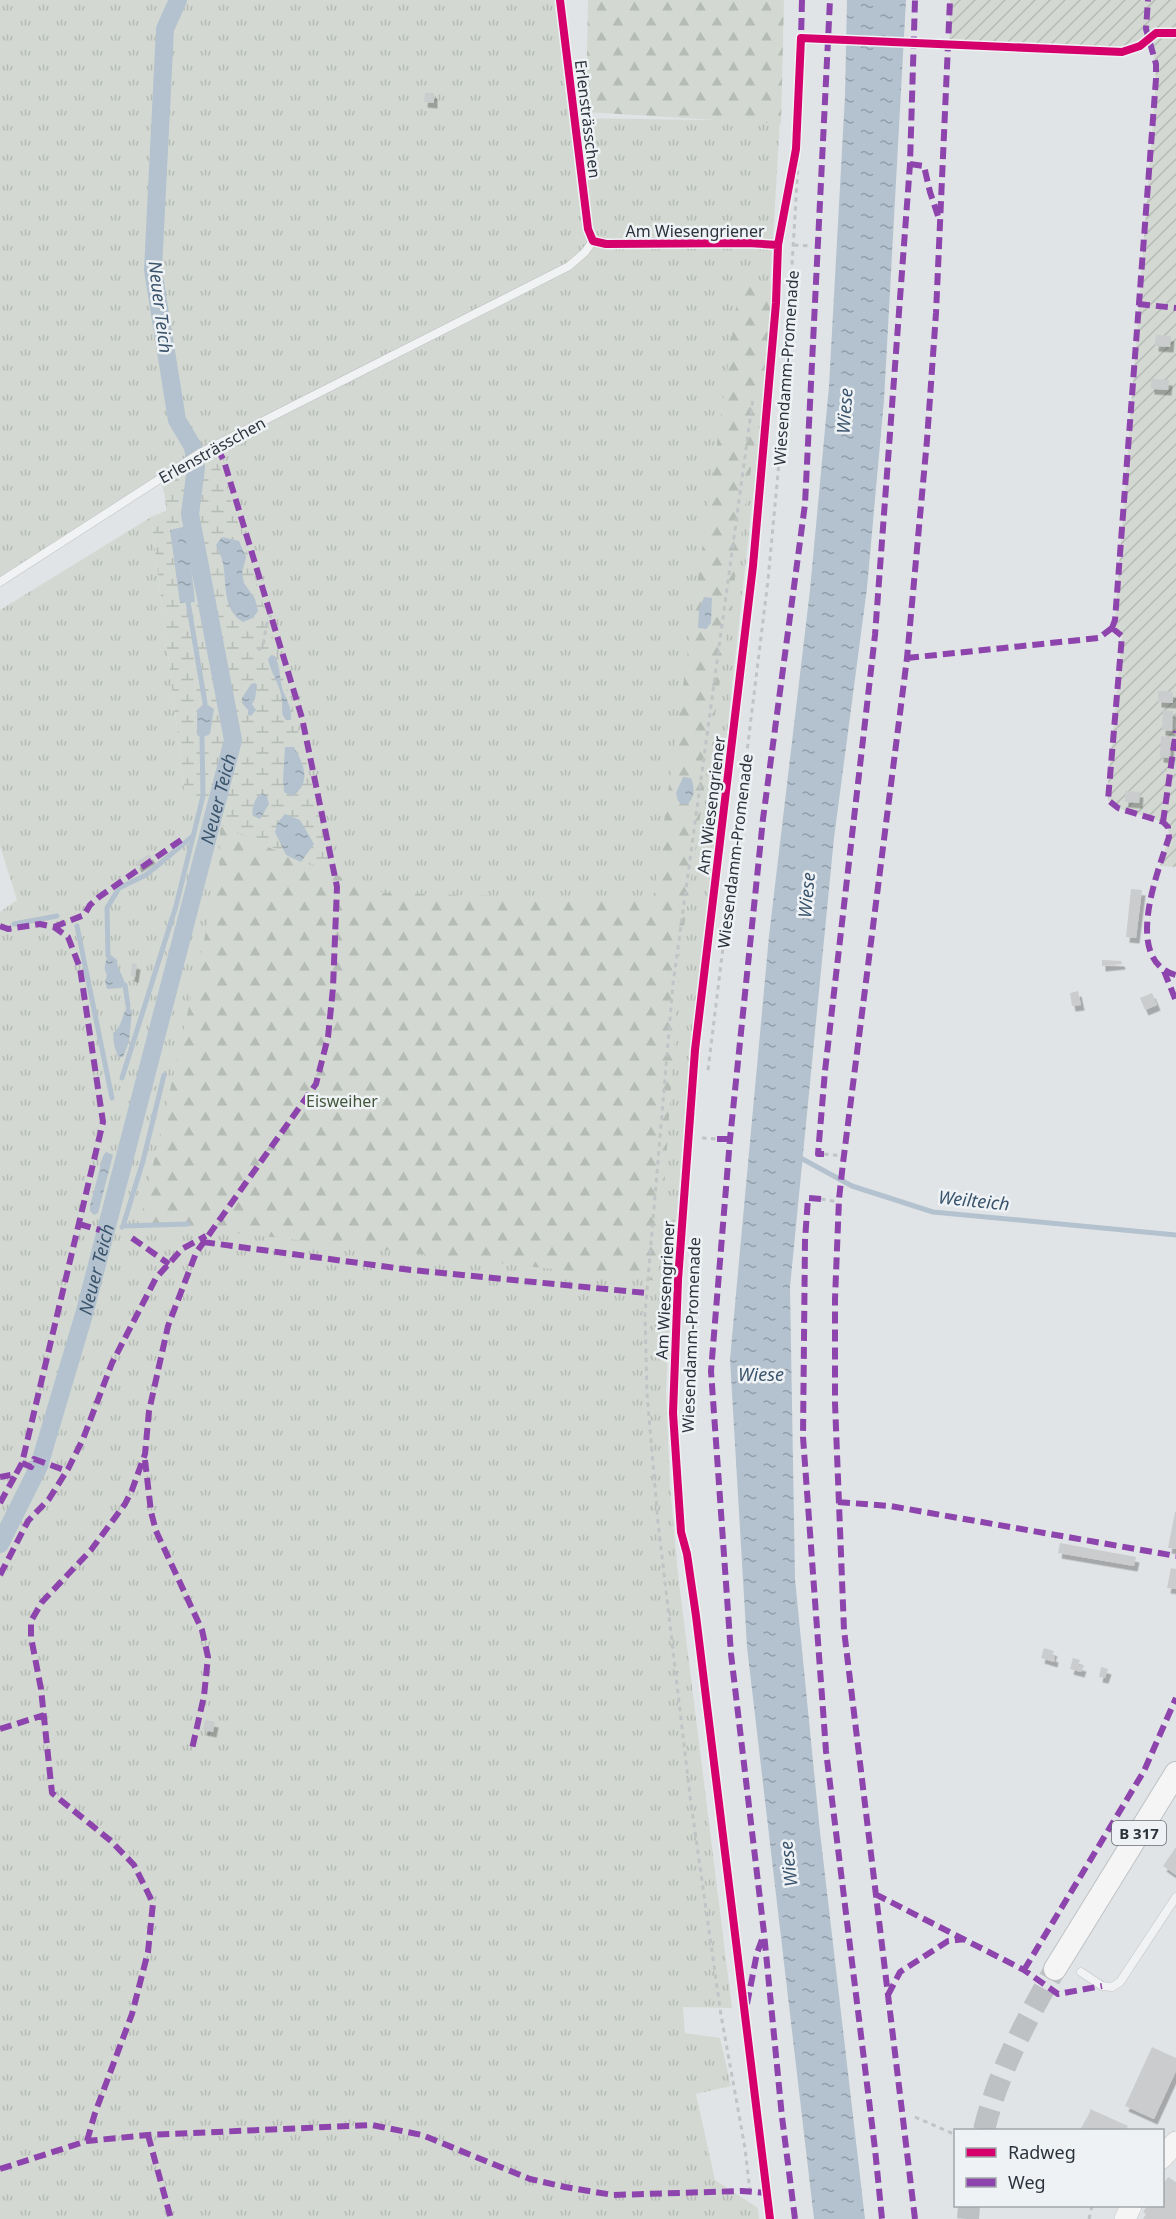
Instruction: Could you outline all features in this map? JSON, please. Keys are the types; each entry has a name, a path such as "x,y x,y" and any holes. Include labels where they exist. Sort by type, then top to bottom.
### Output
{"main road":[{"name":"B 317","path":"1056,1969 1176,1773"}],"street":[{"path":"1164,2156 1176,2142"}],"lane":[{"name":"Erlensträsschen","path":"0,582 187,460 570,266 585,252 593,241 588,229 560,0"},
{"name":"Am Wiesengriener","path":"593,241 606,244 748,243 778,245 776,303 753,566 695,1050 678,1280 673,1413 681,1532 687,1554"},
{"path":"1081,1972 1102,1986 1112,1988 1120,1982 1176,1897"}],"path":[{"path":"794,245 812,246"},
{"path":"258,650 263,647 266,626 271,615"},
{"path":"702,1138 717,1139"},
{"path":"824,1154 844,1156"},
{"path":"821,1199 839,1202"},
{"path":"915,2117 954,2134"},
{"path":"745,2148 750,2192"}],"green space":[{"name":"Eisweiher","path":"0,0 560,0 574,118 780,121 763,405 684,1125 673,1258 666,1392 670,1485 678,1574 732,2008 683,2007 685,2033 720,2038 731,2086 696,2094 715,2180 758,2208 759,2219 0,2219 0,912 17,900 0,846 0,610 151,517 185,793 187,793 165,496 162,484 164,479 0,586"},
{"path":"588,0 784,0 781,124 586,112"},
{"path":"950,0 1176,0 1176,867 1160,866 1169,837 1168,827 1163,822 1118,808 1108,800 1107,792 1122,636 1112,628 1115,620 1156,79 1154,55 1147,41 1122,52 949,44"},
{"path":"740,279 778,284 680,954 658,1281 140,1222 219,874 220,825 292,858 384,893 653,900"},
{"path":"210,457 216,461 222,472 268,621 296,720 331,872 220,825 185,794 151,517 168,510 162,484 204,458"}],"water":[{"name":"Wiese","path":"847,0 906,0 884,400 867,588 834,838 790,1287 795,1579 820,1832 865,2219 814,2219 747,1647 730,1359 769,936 810,590 829,386 845,96"},
{"path":"187,526 195,602 180,603 170,530"},
{"path":"222,537 239,541 246,557 242,573 244,583 255,599 258,611 253,618 243,622 236,617 228,603 222,558 216,545"},
{"path":"704,597 712,598 711,623 706,629 698,628 699,610"},
{"path":"271,655 275,656 278,664 291,720 286,720 283,715 281,696 268,659"},
{"path":"251,684 257,685 255,699 252,704 256,710 251,716 248,715 248,710 242,703 242,698"},
{"path":"205,703 214,709 210,734 202,738 197,735 197,710"},
{"path":"285,747 294,747 301,760 304,773 302,786 292,796 284,792"},
{"path":"683,777 691,778 693,785 694,792 688,804 678,801 676,793"},
{"path":"262,793 267,796 269,804 260,819 253,816 253,810 254,803"},
{"path":"285,814 300,820 314,844 301,862 286,855 275,832 278,822"},
{"path":"111,955 117,960 125,985 121,988 107,989 105,966 108,956"},
{"path":"128,1006 132,1011 129,1042 123,1057 118,1057 113,1033 119,1027"},
{"path":"106,1152 113,1155 98,1213 94,1215 90,1211 90,1206"}],"building":[{"path":"425,93 434,93 434,103 424,102"},
{"path":"1156,335 1171,336 1170,347 1155,346"},
{"path":"1151,379 1169,380 1168,390 1151,389"},
{"path":"1158,691 1173,692 1173,703 1158,702"},
{"path":"1163,710 1173,711 1172,731 1162,730"},
{"path":"1161,736 1171,737 1170,758 1160,757"},
{"path":"1125,791 1140,792 1139,803 1125,802"},
{"path":"149,854 152,858 138,867 136,862"},
{"path":"1131,889 1142,890 1136,938 1126,937"},
{"path":"1102,960 1121,961 1122,964 1102,966"},
{"path":"132,963 137,964 135,977 131,976"},
{"path":"1078,991 1081,1005 1072,1006 1070,993"},
{"path":"1152,993 1157,1005 1145,1010 1140,998"},
{"path":"1176,1512 1176,1549 1168,1548"},
{"path":"1060,1543 1136,1557 1134,1566 1058,1553"},
{"path":"1171,1568 1176,1569 1176,1589 1167,1588"},
{"path":"1044,1648 1054,1651 1052,1656 1055,1657 1054,1662 1041,1658"},
{"path":"1073,1658 1080,1660 1078,1665 1083,1666 1081,1672 1070,1669"},
{"path":"1101,1667 1108,1669 1105,1678 1099,1677"},
{"path":"205,1720 215,1722 213,1732 203,1730"},
{"path":"1176,1847 1176,1875 1163,1866"},
{"path":"1152,2047 1176,2058 1176,2071 1154,2119 1125,2106"},
{"path":"1090,2109 1128,2126 1126,2129 1081,2129"},
{"path":"1168,2177 1176,2182 1176,2219 1143,2219 1146,2214 1143,2212 1146,2207 1164,2207 1164,2183"}],"waterway":[{"name":"Neuer Teich","path":"0,1544 39,1466 85,1311 233,740 190,514 196,468 193,447 177,420 153,270 165,29 178,0"},
{"name":"Neuer Teich","path":"187,526 191,517"},
{"path":"188,602 205,703"},
{"path":"122,1078 176,906 203,796 202,738"},
{"path":"108,956 107,908 119,888 146,875 193,836"},
{"path":"14,924 57,916"},
{"path":"77,926 112,1098"},
{"path":"125,985 128,1006"},
{"path":"123,1226 143,1161 164,1075"},
{"name":"Weilteich","path":"797,1156 852,1186 933,1212 1176,1235"},
{"path":"122,1227 188,1224"}],"tunnel":[{"path":"984,2129 1005,2067 1055,1969"},
{"path":"968,2219 969,2207"}],"marked path":[{"path":"802,0 801,38 805,38"},
{"path":"795,2219 731,1654 711,1371 730,1139 763,819 805,504 830,0"},
{"path":"824,1154 818,1154 825,1071 875,635 910,164 915,0"},
{"path":"915,2219 844,1630 835,1403 835,1299 839,1199 907,658 927,440 936,313 950,0"},
{"path":"1112,628 1115,620 1156,79 1156,64 1146,29 1148,0"},
{"path":"910,164 924,166 938,216"},
{"path":"1138,304 1176,308"},
{"path":"87,2141 95,2113 132,2014 148,1952 153,1903 134,1865 111,1841 52,1793 41,1689 31,1637 31,1621 42,1602 91,1550 125,1504 132,1490 145,1454 149,1411 168,1326 196,1253 316,1084 328,1037 333,988 337,887 302,718 224,461 216,446"},
{"path":"1112,628 1122,636 1108,800 1118,808 1163,822 1168,827 1169,837 1152,892 1147,934 1151,952 1160,966 1176,975"},
{"path":"907,658 1099,638 1112,628"},
{"path":"1163,822 1176,731"},
{"path":"54,927 84,915 99,897 184,838"},
{"path":"0,926 8,929 40,924 54,927 68,937 80,968 103,1122 22,1463 16,1474 0,1477"},
{"path":"1164,971 1176,1001"},
{"path":"717,1139 730,1139"},
{"path":"821,1199 808,1198 805,1240 803,1437 826,1751 882,2219"},
{"path":"79,1224 100,1230"},
{"path":"0,1575 28,1521 49,1499 68,1469 83,1439 112,1363 156,1278 182,1249 206,1236"},
{"path":"132,1238 169,1264"},
{"path":"203,1242 411,1270 646,1293"},
{"path":"22,1463 31,1467 34,1459 67,1471"},
{"path":"145,1460 151,1512 156,1531 202,1630 208,1657 204,1696 192,1749"},
{"path":"0,1503 16,1474"},
{"path":"838,1502 890,1506 1176,1556"},
{"path":"1024,1970 1144,1771 1176,1698"},
{"path":"0,1729 44,1715"},
{"path":"875,1894 1024,1970 1058,1994 1102,1986"},
{"path":"747,2004 757,1953 763,1937"},
{"path":"888,1995 900,1972 948,1941 965,1939"},
{"path":"0,2169 87,2141 148,2135 372,2125 422,2135 530,2179 565,2187 613,2195 742,2191 767,2193"},
{"path":"148,2135 171,2219"}],"cycle path":[{"path":"560,0 588,229 593,241 606,244 748,243 778,245"},
{"name":"Wiesendamm-Promenade","path":"770,2219 696,1616 687,1554 681,1532 673,1413 678,1280 695,1050 753,566 776,303 778,245 796,149 801,38 1122,52 1140,46 1156,33 1176,33"}]}
